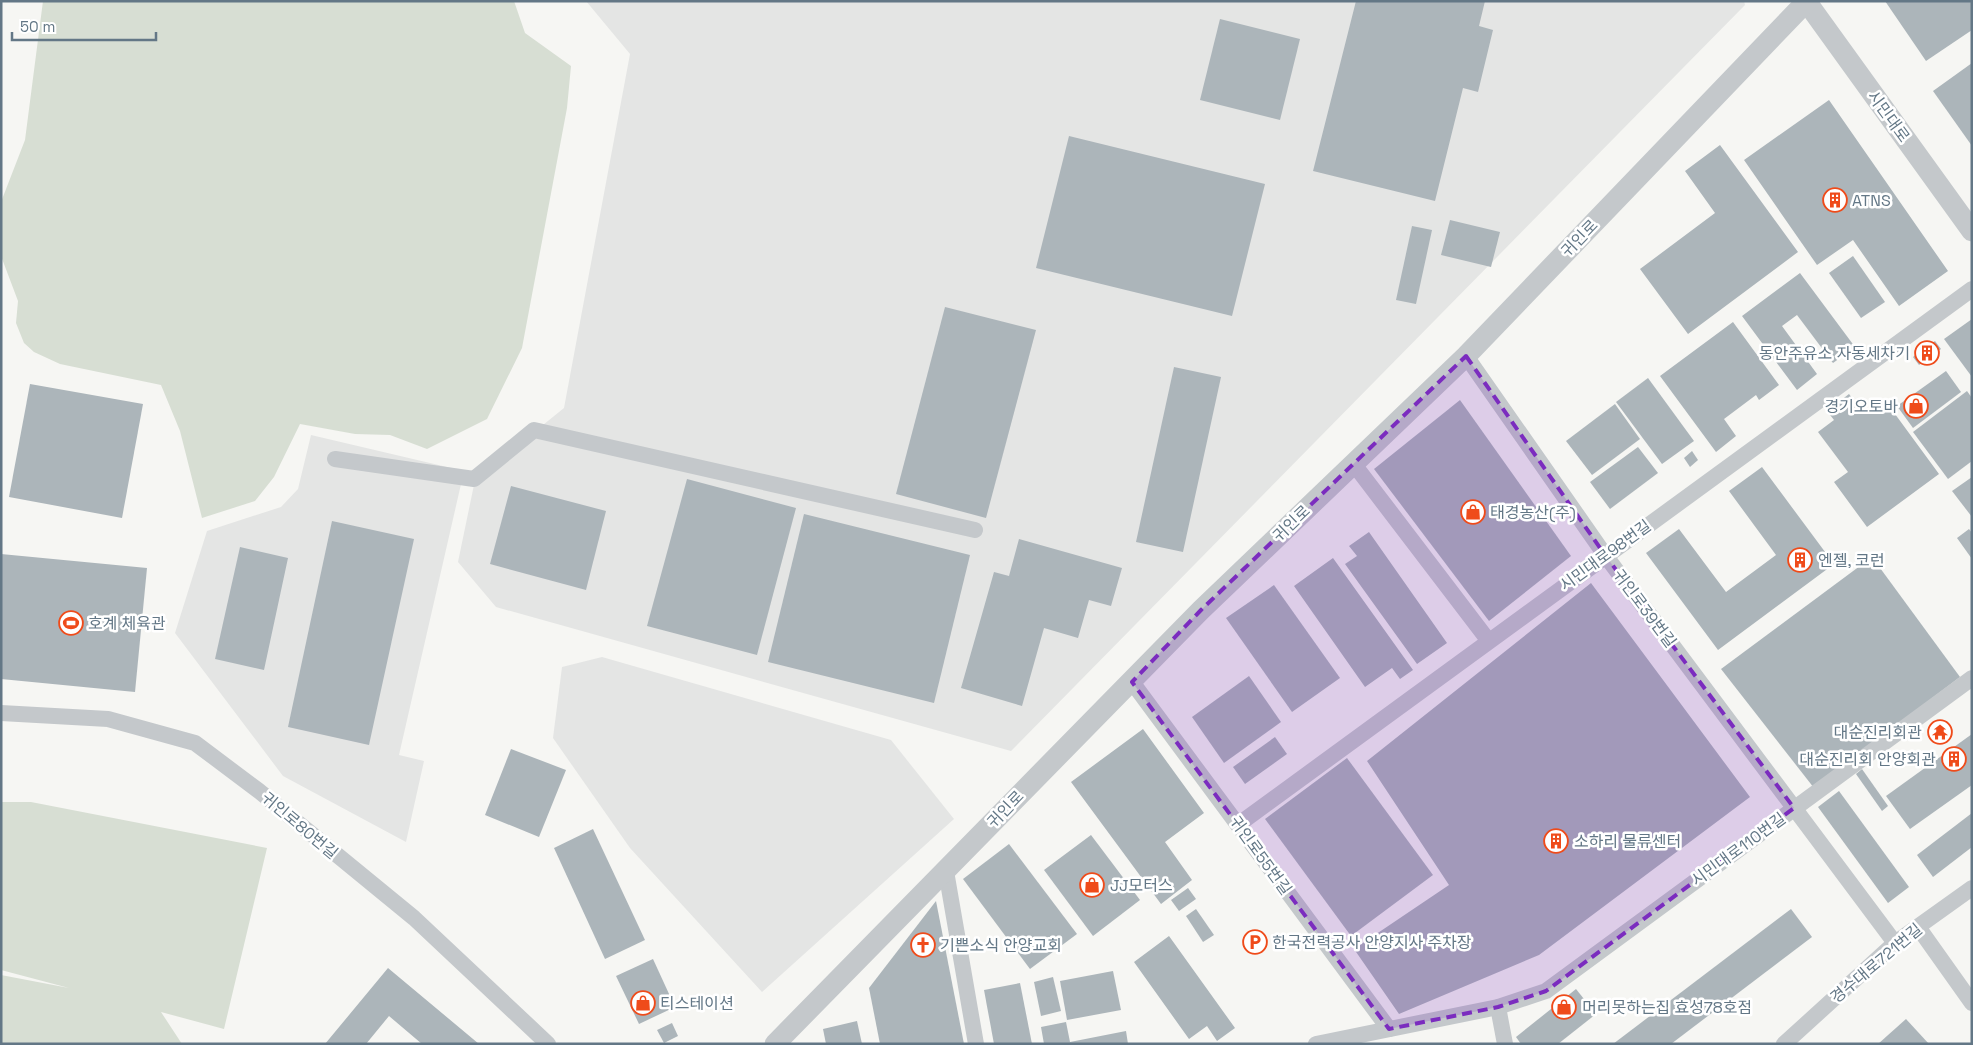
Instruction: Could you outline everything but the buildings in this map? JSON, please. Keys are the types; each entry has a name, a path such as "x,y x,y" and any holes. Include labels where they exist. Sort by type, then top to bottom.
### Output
{"street":[{"name":"시민대로","path":"1806,1 1972,231"},
{"name":"귀인로","path":"775,1044 1067,744 1132,682 1201,610 1466,356 1806,1"},
{"name":"시민대로98번길","path":"1239,824 1488,640 1972,289"},
{"name":"귀인로39번길","path":"1466,356 1606,555 1895,943"},
{"path":"335,459 474,479 534,430 975,530"},
{"path":"1353,463 1488,640"},
{"name":"시민대로110번길","path":"1316,1044 1498,1007 1546,990 1972,678"},
{"name":"귀인로55번길","path":"1132,682 1389,1029"},
{"name":"귀인로80번길","path":"1,713 108,719 194,743 260,791 414,918 548,1044"},
{"path":"946,870 976,1044"},
{"name":"경수대로721번길","path":"1784,1044 1895,943 1972,888"},
{"path":"1918,926 1972,1003"},
{"path":"1498,1007 1505,1044"}],"highlighted area":[{"path":"1466,356 1605,555 1794,808 1546,991 1498,1007 1389,1029 1132,682 1201,610"}],"shaded area":[{"path":"43,1 514,1 525,33 571,66 567,108 522,348 487,419 427,449 390,435 355,434 300,424 274,477 255,501 202,518 180,431 161,385 60,364 34,352 24,343 16,323 18,301 1,256 1,202 25,140"},
{"path":"586,1 1744,1 1745,5 1011,751 496,607 458,562 475,480 564,408 630,54"},
{"path":"311,435 464,471 399,755 424,761 406,842 283,776 175,633 207,531 281,507 298,489"},
{"path":"602,657 891,740 954,819 762,992 630,848 553,738 562,667"},
{"path":"1,802 31,802 267,848 224,1029 161,1012 182,1044 1,1044 1,975 69,988 1,970"}],"place":[{"name":"ATNS","path":"1835,200"},
{"name":"동안주유소 자동세차기","path":"1927,353"},
{"name":"경기오토바","path":"1916,406"},
{"name":"태경농산(주)","path":"1473,512"},
{"name":"엔젤, 코런","path":"1800,560"},
{"name":"호계 체육관","path":"71,623"},
{"name":"대순진리회관","path":"1940,732"},
{"name":"대순진리회 안양회관","path":"1954,759"},
{"name":"소하리 물류센터","path":"1556,841"},
{"name":"JJ모터스","path":"1092,885"},
{"name":"한국전력공사 안양지사 주차장","path":"1255,942"},
{"name":"기쁜소식 안양교회","path":"923,945"},
{"name":"티스테이션","path":"643,1003"},
{"name":"머리못하는집 효성78호점","path":"1564,1007"}]}
